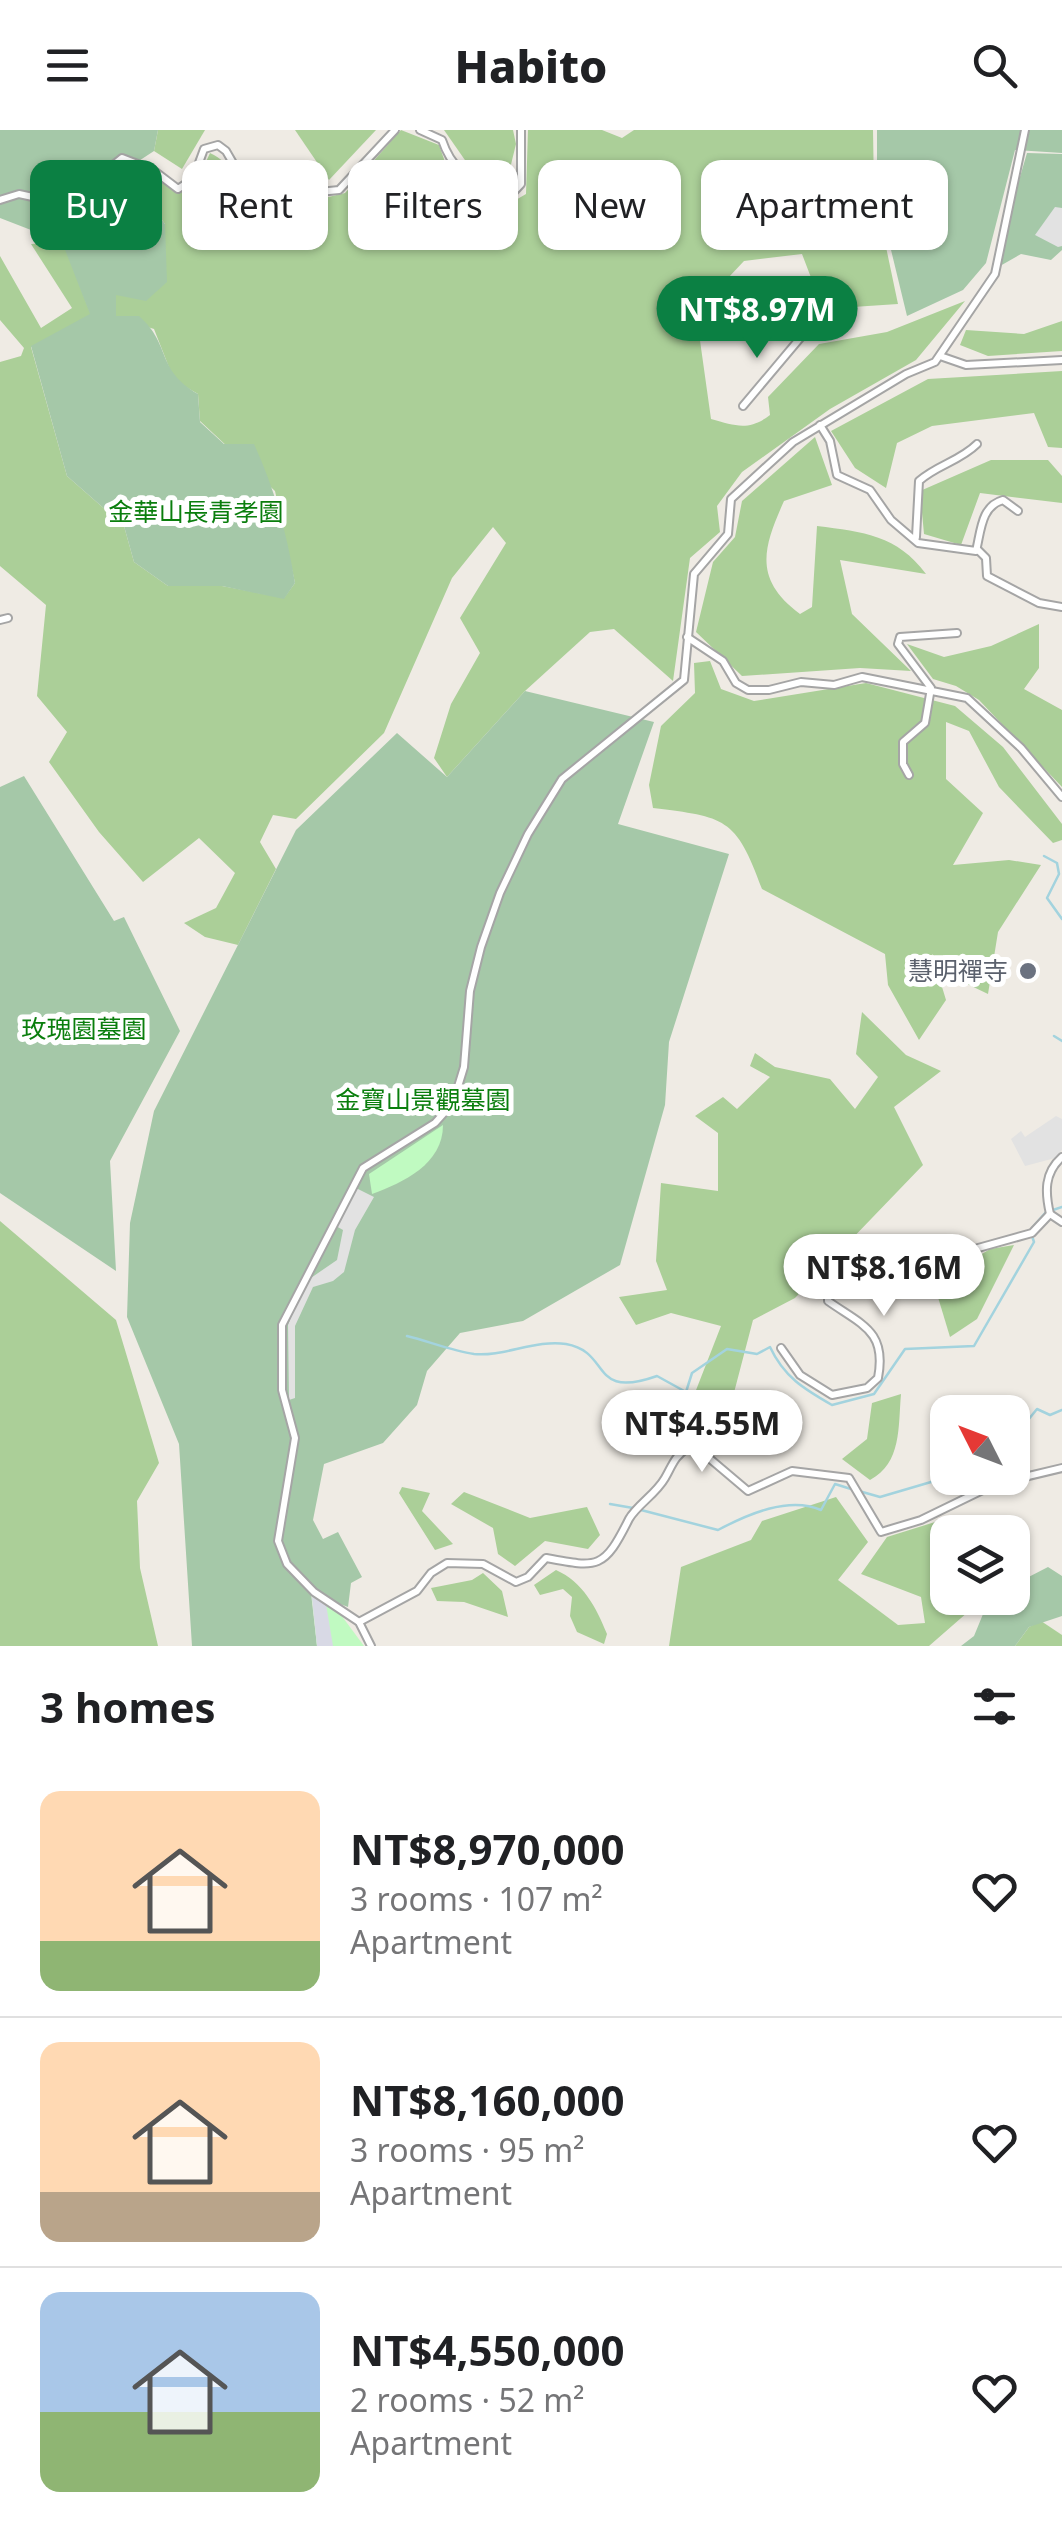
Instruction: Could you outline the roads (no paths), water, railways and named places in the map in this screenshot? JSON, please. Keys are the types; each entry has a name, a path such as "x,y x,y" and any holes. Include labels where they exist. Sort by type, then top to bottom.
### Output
{"street":[{"path":"0,200 19,194 65,204 122,158 153,170 178,189 192,179 204,148 218,145 226,150 271,229 283,234 299,224 309,194 339,190 395,130"},
{"path":"420,130 442,140 450,164 464,176 484,182 507,199 521,184 521,130"},
{"path":"371,1646 359,1622 314,1592 287,1564 278,1541 295,1438 282,1390 282,1325 364,1168 435,1123 453,1103 464,1068 470,990 481,946 500,893 547,798 562,779 676,690 687,674 694,574 728,534 730,499 793,442 940,356 996,274 1025,130"},
{"path":"743,406 802,337 802,328"},
{"path":"940,356 966,364 1062,360"},
{"path":"820,424 830,442 837,475 870,490 891,520 916,538"},
{"path":"977,444 965,456 939,466 919,481 914,516 918,544 970,553 977,549 985,515 993,503 1003,500 1018,510"},
{"path":"977,549 986,558 988,576 1038,603 1062,607"},
{"path":"909,775 904,764 904,742 925,723 931,688 898,644 900,637 957,633"},
{"path":"687,637 722,661 736,683 748,690 769,690 801,682 834,685 862,678 931,688 974,703 1021,748 1062,798"},
{"path":"781,1348 800,1375 832,1395 867,1388 878,1378 881,1349 875,1336 828,1301 828,1296 834,1291 887,1292 958,1264 971,1250 1032,1233 1050,1214 1048,1178 1062,1157"},
{"path":"1050,1214 1062,1222"},
{"path":"359,1622 417,1591 431,1573 447,1563 483,1564 516,1582 528,1577 546,1558 591,1566 606,1559 631,1516 663,1482 678,1453 688,1448 710,1458 748,1491 792,1470 848,1478 882,1532 921,1520 995,1484 1062,1468"}],"waterway":[{"path":"1044,856 1057,863 1059,874 1047,898 1062,919"},
{"path":"1054,1036 1062,1041"},
{"path":"1053,1210 1062,1207"},
{"path":"1032,1228 1046,1212"},
{"path":"407,1336 474,1354 566,1344 590,1356 610,1379 635,1382 657,1376 686,1392 692,1373 727,1349 757,1354 770,1347 796,1381 832,1405 874,1394 905,1349 974,1346 1034,1242 1032,1236"},
{"path":"1030,1418 1037,1409 1050,1415 1062,1410"},
{"path":"859,1491 880,1497 930,1482"},
{"path":"641,1510 718,1530 782,1506 821,1510 835,1484 851,1489"},
{"path":"610,1504 633,1508"}],"place":[{"name":"慧明禪寺","path":"1028,971"}],"park label":[{"name":"金華山長青孝園","path":"196,512"},
{"name":"玫瑰園墓園","path":"84,1029"},
{"name":"金寶山景觀墓園","path":"423,1100"}]}
